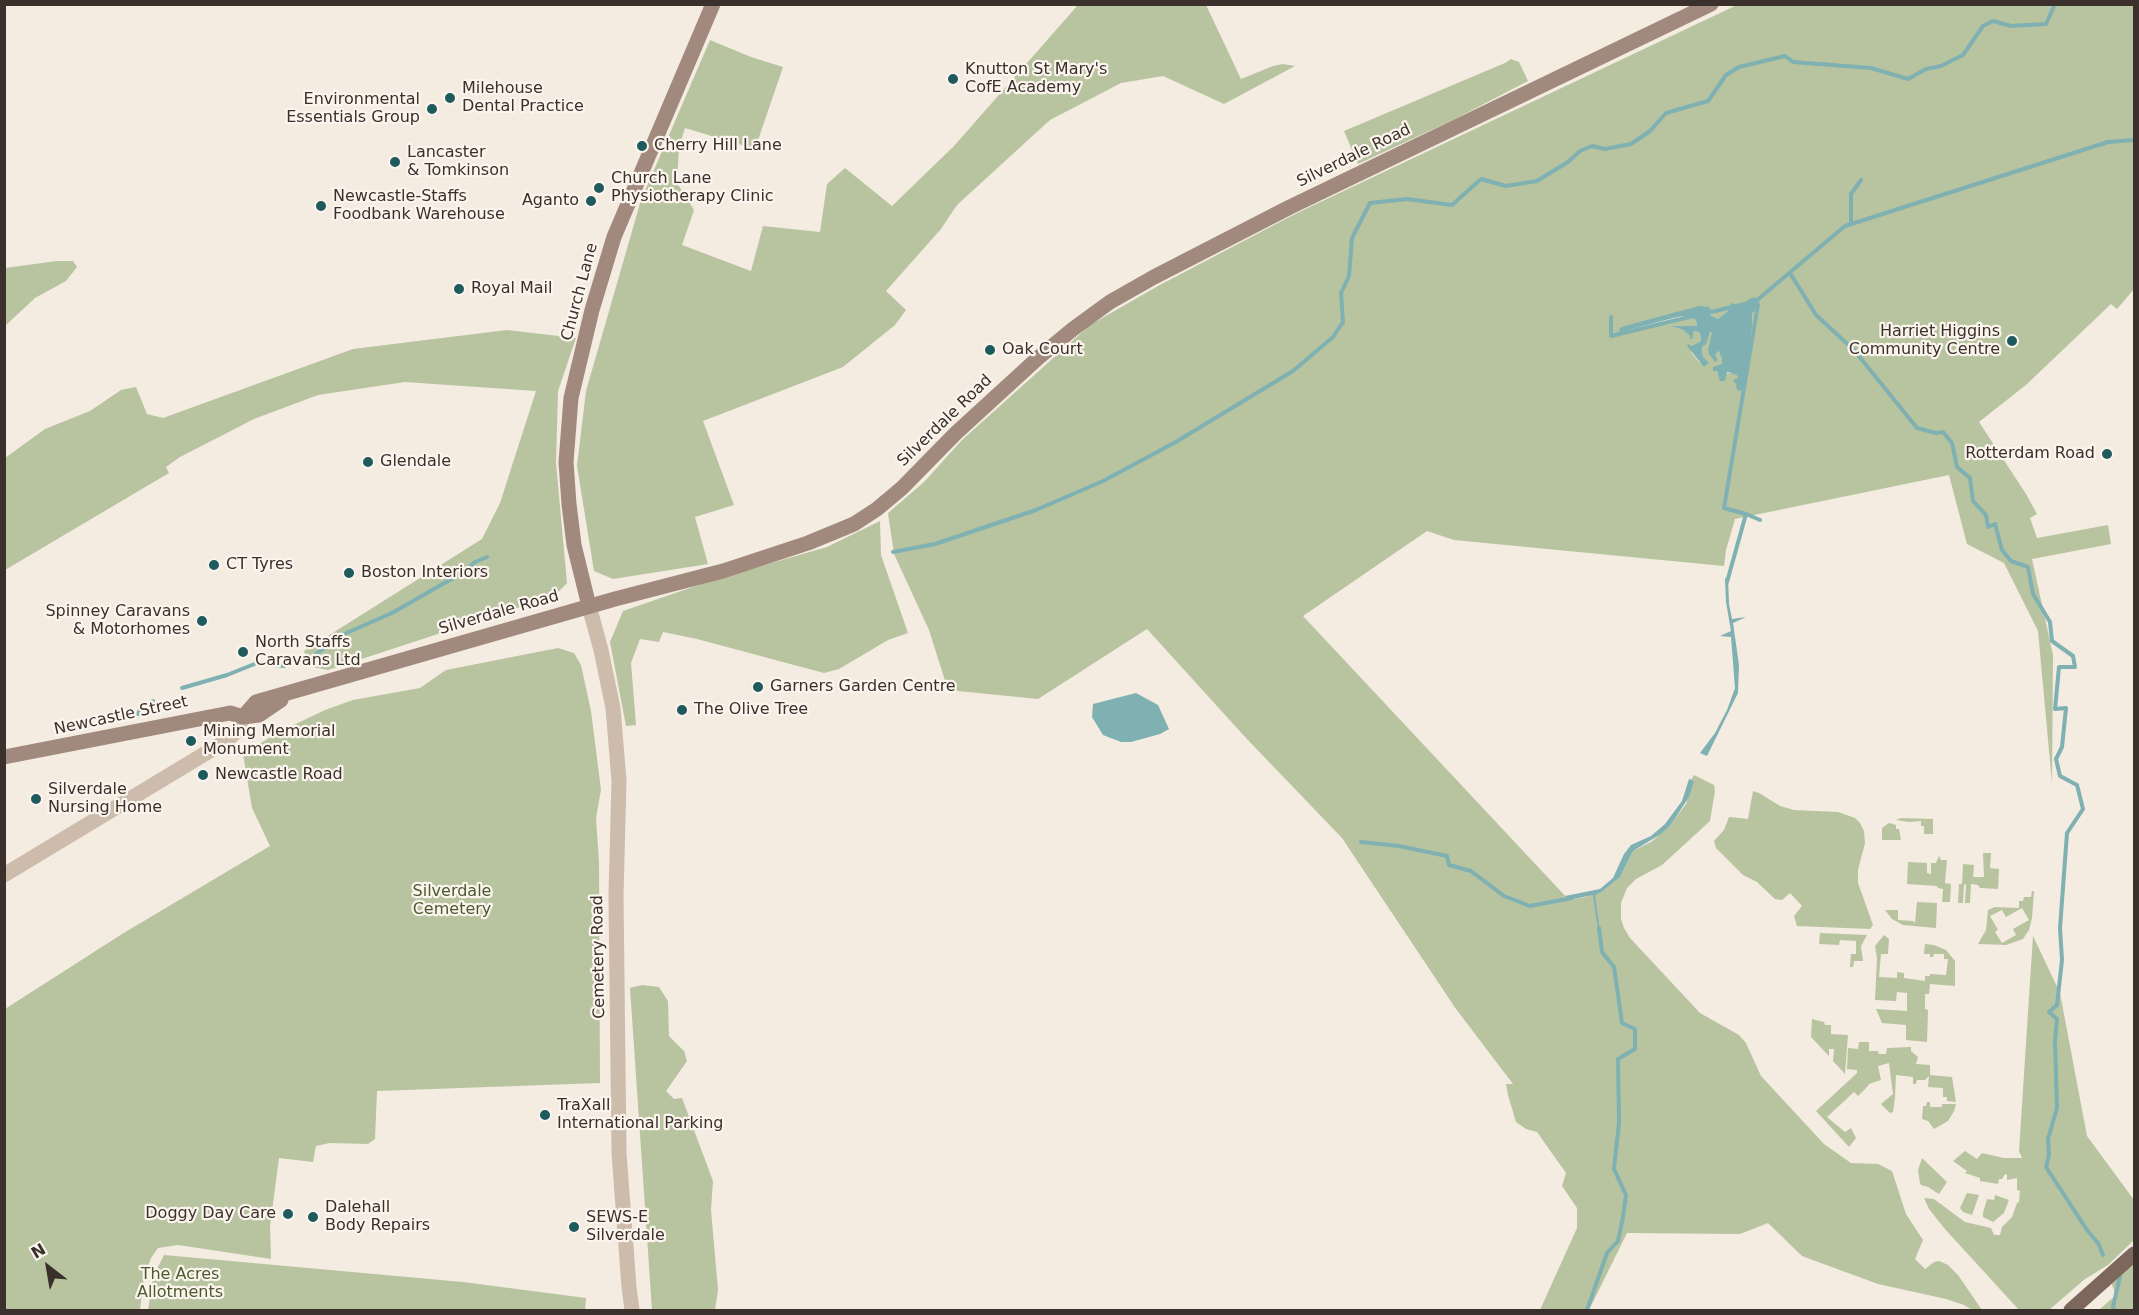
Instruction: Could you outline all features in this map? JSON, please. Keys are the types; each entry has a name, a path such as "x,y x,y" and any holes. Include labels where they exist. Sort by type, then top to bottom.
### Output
{"main road":[{"name":"Church Lane","path":"589,606 574,545 568,504 566,462 571,398 592,310 614,237 713,4"},
{"name":"Silverdale Road","path":"243,717 259,715 288,694 348,675 589,606 723,571 808,543 854,524 902,488 956,433 1038,358 1110,302 1290,207 1711,4"},
{"name":"Newcastle Street","path":"4,757 230,713 243,717"},
{"path":"2071,1311 2134,1254"}],"street":[{"name":"Cemetery Road","path":"589,606 613,708 619,781 616,895 619,1153 632,1311"},
{"path":"4,875 226,741 236,732 243,717"}],"green space":[{"path":"1078,5 1206,5 1241,79 1273,66 1283,64 1295,66 1224,104 1163,76 1121,83 1050,120 957,205 941,229 886,291 906,310 895,325 843,367 703,421 734,505 695,517 708,564 613,579 594,571 577,466 586,391 641,200 710,40 783,67 755,149 685,128 679,147 677,183 694,210 682,245 751,271 763,226 820,232 827,184 845,168 892,206 954,146"},
{"path":"1737,5 2134,5 2134,289 2117,309 2111,304 2027,384 1979,422 2037,514 2030,518 2037,538 2108,525 2111,544 2032,559 2053,655 2052,783 2038,631 2004,563 1967,544 1949,475 1735,519 1724,566 1454,540 1427,531 1303,616 1569,900 1603,891 1620,877 1633,851 1651,842 1670,826 1686,804 1694,775 1714,785 1710,821 1662,865 1636,879 1627,888 1621,903 1621,919 1624,928 1630,938 1700,1013 1739,1035 1746,1043 1761,1076 1824,1144 1851,1163 1878,1164 1892,1171 1906,1214 1923,1240 1915,1259 1925,1269 1939,1261 1948,1265 1958,1275 1982,1310 1972,1310 1946,1299 1878,1284 1802,1256 1768,1223 1740,1234 1627,1233 1589,1310 1540,1310 1577,1228 1577,1208 1562,1186 1566,1173 1537,1132 1526,1129 1516,1122 1506,1084 1513,1084 1456,1009 1342,838 1246,738 1147,629 1038,699 948,690 929,630 894,554 888,513 924,482 962,440 1090,325 1158,286 1295,214","holes":["1738,305 1758,307 1752,314 1737,386 1736,373 1717,373 1717,367 1722,364 1722,360 1719,351 1715,355 1712,333 1710,332 1702,347 1703,357 1700,363 1691,352 1691,346 1701,341 1700,333 1695,331 1690,336 1674,327 1697,326 1696,320 1688,316 1620,332 1621,327 1712,311 1710,315 1718,319 1723,317 1730,307"]},
{"path":"1511,59 1519,62 1528,81 1453,120 1358,164 1344,131"},
{"path":"73,261 77,267 66,281 35,298 5,326 5,268"},
{"path":"507,330 576,338 558,391 556,463 567,583 554,596 328,670 308,666 304,651 482,539 500,503 536,391 405,382 318,395 254,419 180,457 166,467 169,473 5,570 5,458 45,429 90,411 121,390 136,387 147,414 163,418 353,349"},
{"path":"880,521 881,555 908,633 888,640 839,669 824,673 663,632 659,642 640,639 631,663 636,725 626,726 610,642 623,611 716,579 827,547"},
{"name":"Silverdale Cemetery","path":"558,648 574,653 581,665 591,711 601,790 596,818 599,862 600,1083 377,1091 375,1139 368,1144 330,1143 316,1146 313,1162 279,1158 270,1226 271,1259 178,1245 158,1248 151,1258 144,1277 140,1310 5,1310 5,1009 122,934 270,846 252,808 243,754 277,733 325,710 353,700 420,688 446,670"},
{"path":"1753,791 1780,806 1794,810 1838,812 1855,818 1860,823 1864,831 1865,843 1858,870 1858,883 1873,925 1870,929 1797,926 1794,916 1802,906 1790,893 1782,900 1775,899 1757,882 1743,875 1716,848 1714,841 1724,830 1729,817 1748,819"},
{"path":"1901,818 1933,819 1933,834 1924,834 1921,821 1896,820"},
{"path":"1889,823 1896,825 1896,829 1899,829 1901,840 1882,840 1882,828"},
{"path":"1983,853 1991,853 1990,868 1999,869 1998,889 1980,888 1978,885 1971,884 1970,903 1965,903 1966,885 1964,884 1963,903 1958,903 1963,864 1974,865 1973,877 1984,877"},
{"path":"1939,856 1941,860 1947,860 1945,883 1951,884 1950,902 1942,902 1943,889 1937,886 1907,884 1908,862 1927,863 1927,873 1931,874 1931,863 1936,863"},
{"path":"2034,891 2032,918 2029,930 2023,939 2006,945 1978,944 1986,930 1988,910 1995,907 2019,908 2019,901 2023,901 2024,897 2031,897","holes":["2022,908 2029,920 2013,929 2016,935 2002,943 1995,932 1998,930 1990,916 2002,910 2006,917"]},
{"path":"1917,902 1937,903 1936,928 1903,925 1892,919 1885,910 1898,910 1898,920 1915,923"},
{"path":"1820,933 1867,935 1861,946 1863,961 1854,961 1853,967 1850,967 1851,954 1856,954 1856,941 1840,940 1839,945 1819,944"},
{"path":"1884,935 1889,939 1888,954 1881,954 1879,977 1897,978 1897,972 1904,973 1904,978 1925,981 1925,976 1930,976 1930,974 1946,975 1948,959 1944,959 1944,954 1934,954 1930,957 1930,954 1924,954 1925,944 1946,950 1955,961 1955,986 1930,984 1929,994 1925,994 1925,1009 1928,1010 1927,1042 1906,1040 1906,1025 1882,1023 1876,1009 1907,1011 1907,993 1897,992 1896,1001 1875,1000 1877,958 1875,946"},
{"path":"2033,936 2060,993 2087,1136 2134,1200 2134,1240 2108,1265 2085,1279 2049,1310 2019,1310 1944,1228 1929,1209 1924,1198 1934,1199 1965,1222 1991,1228 1994,1235 2000,1235 2002,1227 2012,1217 2019,1202 2020,1191 2017,1190 2017,1178 2007,1180 2005,1174 2002,1179 1999,1179 1998,1184 1980,1181 1980,1178 1965,1173 1967,1171 1953,1161 1965,1151 1977,1159 1982,1153 2004,1158 2022,1158 2019,1151"},
{"path":"642,985 659,987 668,1001 669,1036 684,1051 687,1061 666,1091 674,1099 682,1098 713,1181 711,1210 718,1290 715,1310 652,1310 630,988"},
{"path":"1812,1019 1824,1022 1825,1025 1831,1025 1831,1034 1848,1035 1845,1074 1833,1061 1834,1049 1829,1049 1829,1056 1811,1037"},
{"path":"1859,1042 1869,1042 1869,1051 1878,1051 1879,1054 1886,1054 1887,1048 1911,1047 1911,1051 1918,1057 1916,1064 1930,1065 1930,1075 1952,1077 1956,1102 1947,1101 1947,1097 1943,1097 1943,1088 1928,1087 1929,1076 1913,1084 1913,1077 1896,1075 1893,1112 1890,1113 1881,1104 1893,1094 1889,1063 1878,1066 1881,1080 1869,1084 1858,1096 1854,1092 1827,1117 1845,1132 1851,1128 1856,1138 1849,1147 1816,1111 1857,1073 1857,1070 1847,1069 1848,1048 1858,1049"},
{"path":"1927,1102 1930,1102 1930,1107 1956,1104 1948,1121 1934,1129 1928,1121 1922,1119 1923,1106 1926,1106"},
{"path":"1922,1158 1947,1182 1939,1194 1920,1183 1918,1170"},
{"path":"1967,1193 1979,1195 1972,1215 1963,1212 1960,1208"},
{"path":"1995,1195 2009,1200 2004,1213 1993,1222 1983,1217 1983,1213 1987,1199 1994,1200"},
{"path":"2134,1254 2134,1310 2099,1310 2116,1295 2108,1275"},
{"name":"The Acres Allotments","path":"164,1255 463,1282 586,1298 585,1310 148,1310 153,1277"}],"water":[{"path":"1755,297 1759,300 1758,307 1752,314 1744,389 1739,391 1733,380 1738,378 1736,374 1727,372 1725,381 1720,381 1717,371 1713,371 1713,367 1722,364 1722,360 1719,351 1715,355 1718,360 1715,362 1709,354 1712,333 1710,332 1706,344 1702,347 1703,357 1709,363 1704,367 1687,346 1701,341 1700,333 1695,331 1693,338 1689,339 1690,336 1683,330 1671,326 1697,326 1696,320 1688,316 1681,316 1620,332 1619,330 1621,327 1699,306 1709,307 1712,311 1710,315 1718,319 1727,312 1731,303 1742,307 1749,299"},
{"path":"1725,578 1728,578 1732,619 1746,617 1733,623 1739,665 1738,693 1707,756 1700,753 1715,733 1735,688 1731,637 1720,636 1731,631"},
{"path":"1136,693 1158,705 1169,729 1160,734 1131,742 1121,742 1103,735 1092,717 1093,704"},
{"path":"1689,779 1694,781 1689,797 1670,826 1633,851 1620,877 1595,895 1600,932 1593,895 1569,900 1565,896 1600,889 1613,878 1624,854 1631,845 1651,836 1665,824 1682,801"}],"waterway":[{"path":"893,552 935,544 1036,510 1103,481 1174,443 1293,371 1333,337 1343,322 1341,293 1349,276 1352,238 1370,203 1407,199 1452,205 1481,179 1506,186 1537,181 1568,162 1580,151 1592,146 1605,149 1631,144 1650,131 1666,113 1708,101 1726,75 1739,67 1785,56 1793,62 1871,68 1908,79 1926,69 1941,66 1963,55 1983,26 1993,21 2011,26 2046,24 2055,4"},
{"path":"1756,301 1845,226 2108,142 2134,140"},
{"path":"1851,224 1851,194 1861,180"},
{"path":"1790,273 1816,315 1854,350 1917,428 1936,433 1943,432 1952,443 1957,467 1970,478 1973,501 1986,515 1988,527 1995,524 2002,550 2011,561 2028,567 2033,594 2050,622 2052,641 2073,656 2075,667 2059,667 2055,709 2066,708 2062,747 2056,759 2060,776 2077,785 2083,809 2067,833 2060,928 2062,960 2057,1005 2049,1012 2057,1019 2055,1041 2057,1108 2048,1139 2049,1155 2046,1167 2098,1243 2103,1255"},
{"path":"1707,313 1749,303"},
{"path":"1758,304 1724,508 1760,520"},
{"path":"1611,317 1611,336 1693,316"},
{"path":"1727,582 1746,514"},
{"path":"312,657 342,635 392,613 487,557"},
{"path":"182,688 227,675 257,663 284,666"},
{"path":"138,714 153,701"},
{"path":"1361,842 1399,846 1447,856 1449,865 1471,871 1504,896 1530,906 1572,898"},
{"path":"1587,1310 1607,1253 1618,1241 1623,1217 1626,1195 1614,1169 1619,1123 1618,1059 1635,1049 1635,1029 1622,1023 1614,967 1602,952 1599,928"},
{"path":"2114,1310 2120,1276"}],"place":[{"name":"Knutton St Mary's CofE Academy","path":"953,79"},
{"name":"Milehouse Dental Practice","path":"450,98"},
{"name":"Environmental Essentials Group","path":"432,109"},
{"name":"Cherry Hill Lane","path":"642,146"},
{"name":"Lancaster & Tomkinson","path":"395,162"},
{"name":"Church Lane Physiotherapy Clinic","path":"599,188"},
{"name":"Aganto","path":"591,201"},
{"name":"Newcastle-Staffs Foodbank Warehouse","path":"321,206"},
{"name":"Royal Mail","path":"459,289"},
{"name":"Harriet Higgins Community Centre","path":"2012,341"},
{"name":"Oak Court","path":"990,350"},
{"name":"Rotterdam Road","path":"2107,454"},
{"name":"Glendale","path":"368,462"},
{"name":"CT Tyres","path":"214,565"},
{"name":"Boston Interiors","path":"349,573"},
{"name":"Spinney Caravans & Motorhomes","path":"202,621"},
{"name":"North Staffs Caravans Ltd","path":"243,652"},
{"name":"Garners Garden Centre","path":"758,687"},
{"name":"The Olive Tree","path":"682,710"},
{"name":"Mining Memorial Monument","path":"191,741"},
{"name":"Newcastle Road","path":"203,775"},
{"name":"Silverdale Nursing Home","path":"36,799"},
{"name":"TraXall International Parking","path":"545,1115"},
{"name":"Doggy Day Care","path":"288,1214"},
{"name":"Dalehall Body Repairs","path":"313,1217"},
{"name":"SEWS-E Silverdale","path":"574,1227"}]}
